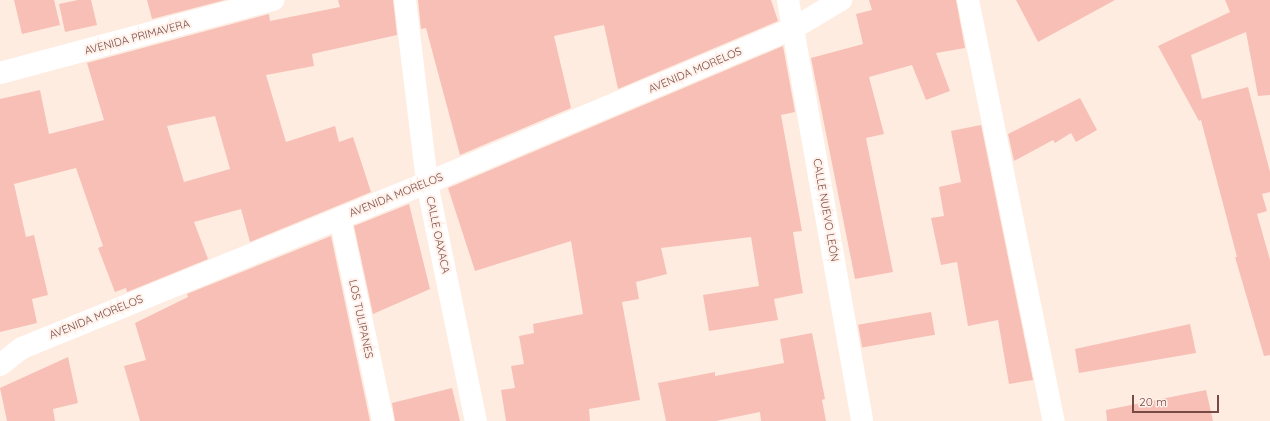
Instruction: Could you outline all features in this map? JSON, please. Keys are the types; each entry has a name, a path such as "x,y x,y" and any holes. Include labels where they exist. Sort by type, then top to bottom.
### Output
{"street":[{"name":"AVENIDA PRIMAVERA","path":"0,73 273,0"},
{"name":"CALLE OAXACA","path":"405,0 427,183 476,421"},
{"name":"CALLE NUEVO LEÓN","path":"788,0 862,421"},
{"name":"AVENIDA MORELOS","path":"0,365 22,348 427,183 794,28 841,0"},
{"path":"968,0 1054,421"},
{"name":"LOS TULIPANES","path":"340,218 383,421"}],"building":[{"path":"14,0 54,0 60,25 22,34"},
{"path":"78,0 91,0 97,25 65,32 59,4"},
{"path":"147,0 225,0 152,19"},
{"path":"338,0 393,0 397,35 312,54 314,66 266,75 286,142 335,126 339,142 353,137 371,192 250,242 241,209 194,222 208,259 127,292 126,288 115,292 98,248 103,246 76,168 14,184 26,237 34,235 48,295 32,299 37,323 0,332 0,99 40,90 49,134 104,120 87,63 269,14 270,21 340,7","holes":["215,116 230,169 184,182 167,126"]},
{"path":"418,0 771,0 778,21 618,89 604,25 554,36 571,108 460,155 426,28 421,29"},
{"path":"869,0 956,0 965,48 936,53 950,91 926,100 912,65 869,77 884,134 866,138 893,272 855,279 811,58 863,44 856,14 872,10"},
{"path":"1016,0 1115,0 1038,42"},
{"path":"1225,0 1270,0 1270,95 1258,96 1246,32 1191,55 1202,99 1248,87 1270,172 1270,192 1262,194 1267,211 1257,214 1270,260 1270,355 1264,356 1235,257 1237,257 1201,120 1199,121 1158,46 1230,12"},
{"path":"783,46 795,112 781,115 802,231 793,232 803,293 774,299 778,320 709,331 703,295 759,286 751,237 661,248 667,274 636,282 639,299 622,302 640,400 589,409 590,421 506,421 501,390 515,388 511,366 524,364 519,336 534,333 533,324 583,314 571,241 475,271 448,188"},
{"path":"1080,98 1097,130 1076,142 1071,133 1055,143 1053,140 1014,161 1008,134"},
{"path":"981,125 1033,380 1009,384 998,320 968,326 957,262 941,265 931,218 944,216 939,187 961,182 951,131"},
{"path":"409,204 430,289 373,314 354,226"},
{"path":"331,236 370,421 140,421 124,366 146,360 135,323 188,297 187,294"},
{"path":"931,312 935,335 862,348 858,325"},
{"path":"1190,324 1196,353 1079,373 1075,349"},
{"path":"812,333 825,399 822,400 826,421 761,421 760,412 716,421 666,421 658,383 715,372 715,376 784,363 780,339"},
{"path":"68,357 78,403 53,409 55,421 7,421 0,388"},
{"path":"452,388 460,421 395,421 392,403"},
{"path":"1206,390 1213,421 1107,421 1106,410"}]}
